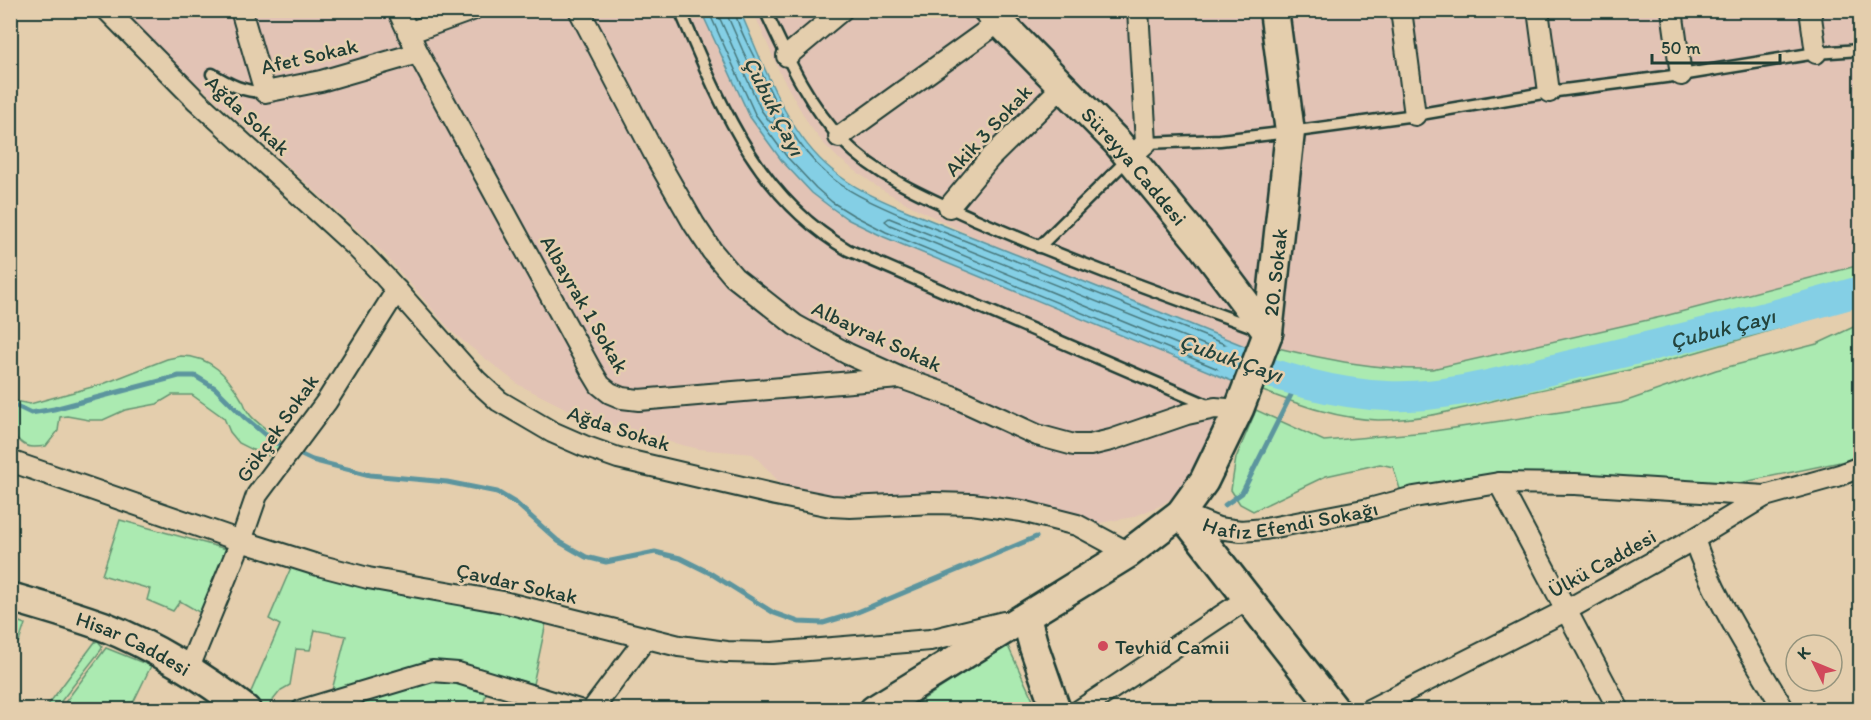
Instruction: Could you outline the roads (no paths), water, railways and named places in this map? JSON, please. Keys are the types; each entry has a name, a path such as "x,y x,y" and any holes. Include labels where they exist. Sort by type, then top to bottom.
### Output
{"street":[{"name":"Ağda Sokak","path":"107,10 123,19 196,101 355,246 397,290 454,358 499,400 552,432 618,458 831,506 962,503 1022,511 1077,525 1129,553"},
{"path":"241,10 265,92"},
{"name":"Albayrak 1 Sokak","path":"398,10 418,53 591,370 600,385 610,393 622,398 662,399 901,378"},
{"path":"408,33 472,10"},
{"path":"787,56 842,10"},
{"path":"1138,10 1138,150"},
{"name":"20. Sokak","path":"1181,513 1204,481 1230,409 1268,334 1290,132 1274,10"},
{"path":"1401,10 1415,114"},
{"path":"1538,10 1549,92"},
{"path":"1672,10 1682,75"},
{"path":"1810,10 1816,53"},
{"name":"Albayrak Sokak","path":"581,11 658,161 694,224 734,278 795,325 848,354 901,378 952,396 1037,435 1074,445 1090,445 1111,440 1187,414 1230,409"},
{"path":"839,137 993,16"},
{"name":"Süreyya Caddesi","path":"993,16 1063,86 1138,150 1201,244 1268,334"},
{"name":"Afet Sokak","path":"265,92 321,81 418,53"},
{"name":"Akik 3 Sokak","path":"949,207 989,159 1063,86"},
{"name":"Gökçek Sokak","path":"188,670 241,541 257,495 332,393 397,290"},
{"name":"Çavdar Sokak","path":"10,461 314,564 368,578 503,602 646,638 705,650 751,654 930,640 1026,618"},
{"name":"Ülkü Caddesi","path":"1369,710 1565,611 1694,539 1765,496 1840,475 1860,467"},
{"path":"1499,483 1619,710"},
{"name":"Hafız Efendi Sokağı","path":"874,710 1129,553 1181,513 1218,528 1241,531 1265,529 1369,509 1414,497 1499,483 1575,484 1765,496"},
{"path":"1181,513 1335,710"},
{"path":"1694,539 1708,578 1784,710"},
{"name":"Hisar Caddesi","path":"10,597 102,626 188,670 246,710"},
{"path":"1080,710 1248,598"},
{"path":"1026,618 1056,710"},
{"path":"592,710 646,638"},
{"path":"302,710 432,671 458,673 579,710"}],"lane":[{"path":"680,10 711,83 748,153 782,198 825,237 848,250 1230,409"},
{"path":"765,10 806,93 839,137 872,166 949,207 1040,247 1268,334"},
{"path":"1040,247 1138,150 1290,132 1549,92 1682,75 1816,53 1860,50"},
{"name":"Afet Sokak","path":"212,74 238,89 265,92"}],"water":[{"path":"701,11 740,11 777,96 801,137 816,155 848,182 900,208 1247,347 1234,382 884,237 849,220 812,193 782,161 750,117"}],"waterway":[{"name":"Çubuk Çayı","path":"1229,359 1287,378 1347,392 1387,396 1432,395 1500,382 1860,291"},
{"path":"10,403 31,413 179,376 195,376 215,388 244,417 274,442 312,460 370,475 447,482 497,492 517,504 558,541 586,557 606,562 655,552 680,558 710,573 774,613 799,622 823,623 853,614 1036,537"},
{"path":"1225,505 1242,493 1298,381"}],"place":[{"name":"Tevhid Camii","path":"1103,646"}]}
